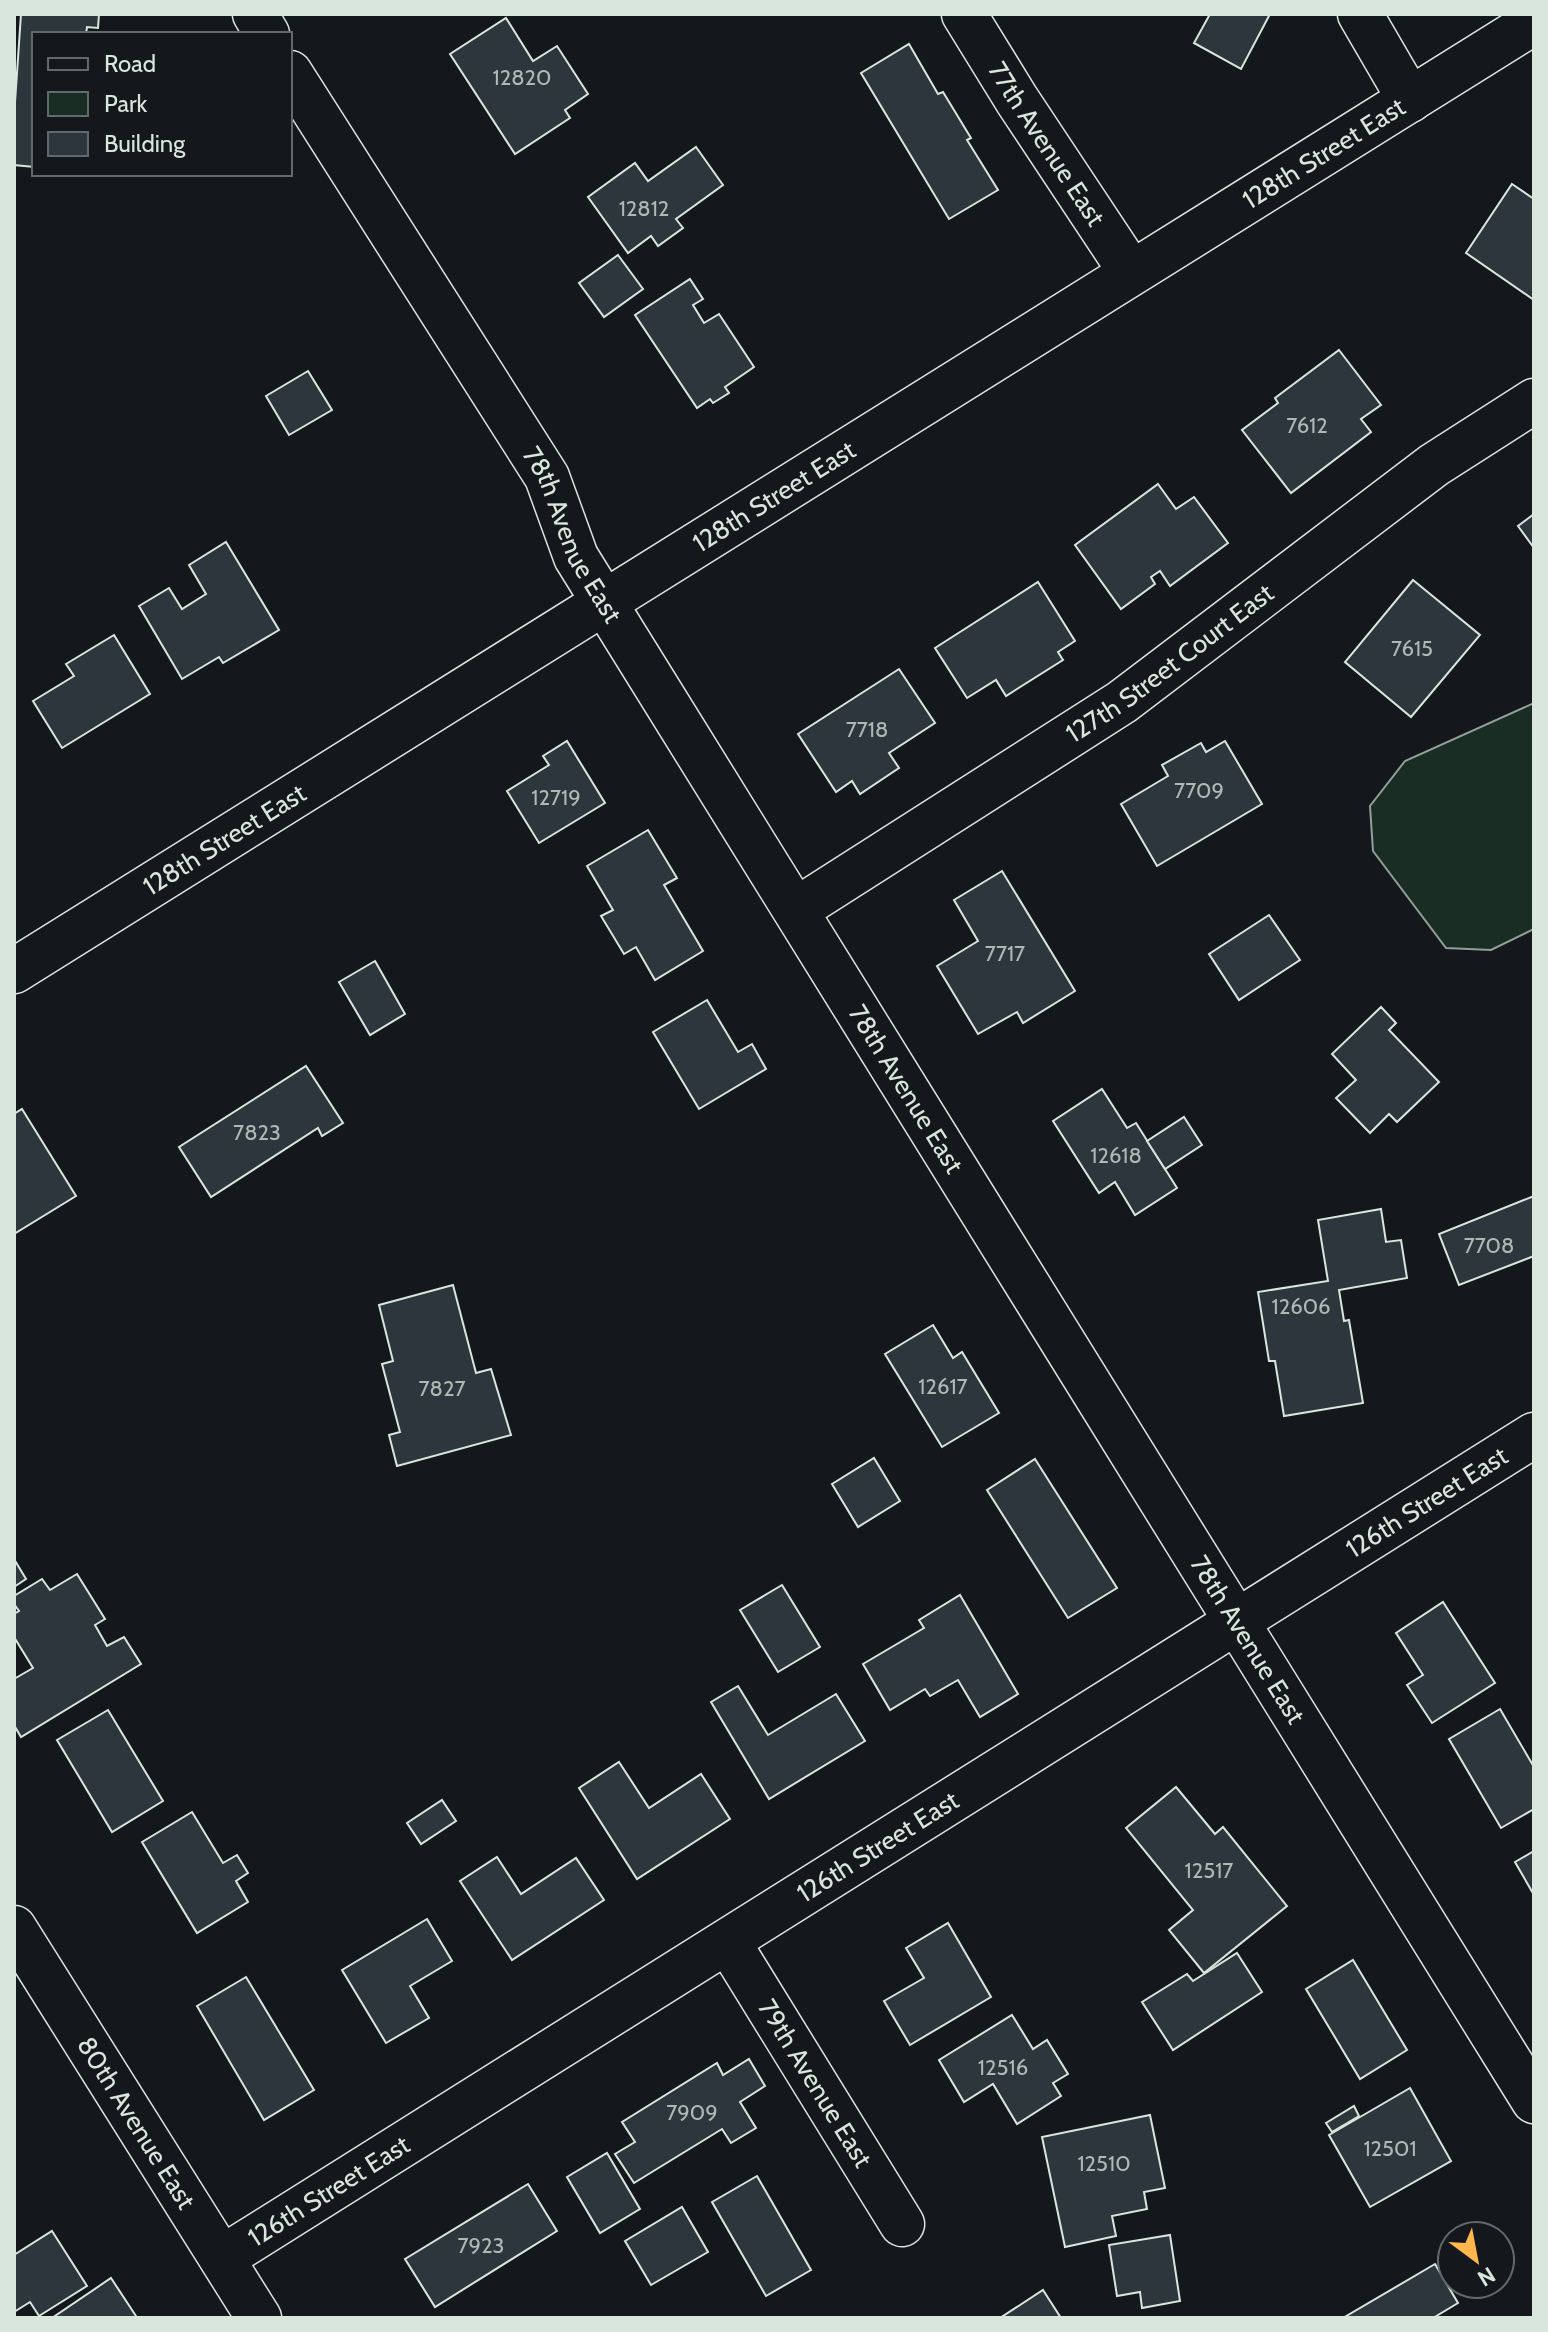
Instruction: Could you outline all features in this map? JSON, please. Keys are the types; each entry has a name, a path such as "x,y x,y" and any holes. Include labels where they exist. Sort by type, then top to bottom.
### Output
{"street":[{"path":"255,14 266,32"},
{"name":"77th Avenue East","path":"964,14 1131,272"},
{"path":"1360,14 1410,100"},
{"name":"128th Street East","path":"14,971 1534,22"},
{"name":"78th Avenue East","path":"292,76 547,477 576,557 1534,2101"},
{"name":"127th Street Court East","path":"796,910 1122,702 1434,465 1534,401"},
{"name":"126th Street East","path":"222,2258 1534,1435"},
{"name":"79th Avenue East","path":"728,1942 902,2224"},
{"name":"80th Avenue East","path":"20,1952 259,2318"}],"green space":[{"path":"1534,703 1534,929 1491,950 1446,948 1373,851 1370,806 1405,761"}],"building":[{"path":"21,14 99,14 98,28 87,27 86,32 32,32 32,167 14,165"},
{"path":"1210,14 1270,14 1241,69 1194,43"},
{"path":"506,18 533,61 557,46 588,94 565,110 570,118 515,154 450,54"},
{"path":"909,44 938,94 943,92 971,138 967,140 998,190 949,219 861,73"},
{"path":"696,147 723,185 676,219 683,228 658,246 651,236 628,253 588,197 635,163 648,181"},
{"path":"1512,184 1534,199 1534,300 1466,253"},
{"path":"618,255 643,289 604,317 579,283"},
{"path":"690,279 703,299 693,305 704,323 719,314 754,367 725,387 729,393 713,403 710,399 697,408 635,315"},
{"path":"1339,350 1381,405 1361,419 1371,432 1291,493 1242,430 1278,403 1275,398"},
{"path":"308,371 332,410 289,435 266,396"},
{"path":"1158,484 1176,509 1194,497 1228,543 1170,586 1160,571 1151,577 1155,584 1121,609 1075,545"},
{"path":"1534,514 1534,548 1518,526"},
{"path":"226,542 279,630 223,663 219,657 182,679 139,606 169,588 182,609 206,594 189,565"},
{"path":"1413,580 1480,635 1411,717 1345,662"},
{"path":"1038,582 1075,641 1058,652 1063,660 1006,696 996,680 967,698 935,648"},
{"path":"114,635 150,694 62,748 33,701 74,676 66,664"},
{"path":"899,669 935,723 889,753 899,768 860,794 852,781 836,792 798,734"},
{"path":"567,741 605,803 539,843 507,791 549,765 543,756"},
{"path":"1225,741 1262,804 1157,866 1121,804 1168,776 1162,765 1201,743 1206,752"},
{"path":"648,830 677,878 664,885 703,951 655,980 636,947 624,954 601,916 613,910 587,866"},
{"path":"1002,871 1075,991 1023,1023 1017,1012 978,1034 937,966 978,941 954,900"},
{"path":"1269,915 1300,960 1239,1000 1209,954"},
{"path":"375,961 405,1014 370,1035 339,982"},
{"path":"707,1000 738,1052 752,1044 766,1069 699,1109 653,1032"},
{"path":"1381,1007 1396,1023 1389,1030 1439,1082 1397,1122 1389,1114 1370,1133 1336,1098 1356,1080 1332,1054"},
{"path":"306,1066 343,1123 322,1136 318,1128 211,1197 179,1147"},
{"path":"1102,1089 1127,1128 1136,1123 1177,1188 1135,1215 1115,1182 1099,1193 1053,1121"},
{"path":"22,1109 76,1196 14,1234 14,1114"},
{"path":"1184,1117 1202,1145 1165,1169 1147,1141"},
{"path":"1534,1196 1534,1256 1459,1285 1439,1234"},
{"path":"1381,1209 1386,1242 1401,1240 1407,1278 1339,1290 1344,1321 1349,1320 1363,1403 1284,1416 1275,1361 1269,1361 1258,1292 1328,1281 1318,1220"},
{"path":"453,1285 476,1373 491,1369 511,1435 397,1466 389,1435 400,1432 382,1364 393,1361 379,1305"},
{"path":"933,1325 953,1358 962,1352 999,1413 942,1447 885,1354"},
{"path":"874,1458 900,1501 858,1527 832,1484"},
{"path":"1035,1459 1117,1588 1068,1618 987,1490"},
{"path":"14,1559 26,1579 14,1587"},
{"path":"77,1574 105,1619 95,1625 107,1646 124,1637 141,1664 21,1737 14,1725 14,1679 33,1668 14,1637 14,1614 19,1611 14,1604 14,1596 42,1579 50,1590"},
{"path":"782,1585 820,1647 778,1672 740,1610"},
{"path":"960,1595 1018,1694 980,1717 958,1680 930,1696 925,1689 890,1710 863,1664 924,1628 919,1620"},
{"path":"1443,1602 1495,1683 1432,1723 1407,1685 1423,1675 1396,1633"},
{"path":"738,1686 768,1735 836,1694 865,1741 769,1799 711,1702"},
{"path":"1500,1709 1534,1767 1534,1809 1501,1828 1449,1739"},
{"path":"108,1710 163,1801 112,1832 57,1740"},
{"path":"619,1762 649,1808 701,1774 730,1819 637,1879 579,1788"},
{"path":"1176,1787 1215,1834 1223,1827 1287,1906 1204,1973 1169,1930 1193,1910 1126,1828"},
{"path":"442,1800 456,1821 421,1844 407,1823"},
{"path":"192,1812 223,1863 237,1855 248,1873 236,1881 248,1902 197,1933 142,1842"},
{"path":"1534,1851 1534,1895 1515,1862"},
{"path":"497,1857 521,1894 576,1858 604,1900 512,1960 460,1881"},
{"path":"427,1919 452,1961 410,1986 429,2018 386,2043 342,1970"},
{"path":"948,1923 991,1997 910,2045 884,2001 924,1978 906,1948"},
{"path":"1237,1953 1262,1992 1173,2050 1142,2002 1187,1974 1193,1981"},
{"path":"1353,1960 1407,2050 1360,2079 1306,1989"},
{"path":"246,1977 314,2090 264,2120 197,2006"},
{"path":"1012,2015 1033,2049 1047,2040 1068,2074 1053,2083 1061,2096 1017,2124 993,2084 964,2102 939,2060"},
{"path":"749,2059 765,2086 740,2102 756,2128 731,2143 722,2129 634,2183 615,2154 635,2142 622,2122 717,2063 723,2075"},
{"path":"1410,2088 1451,2161 1370,2207 1329,2135"},
{"path":"1354,2106 1359,2116 1332,2132 1326,2123"},
{"path":"1150,2115 1165,2188 1144,2192 1147,2209 1112,2216 1116,2236 1065,2247 1042,2137"},
{"path":"607,2153 640,2209 600,2233 567,2177"},
{"path":"757,2176 811,2270 766,2296 712,2202"},
{"path":"528,2184 557,2231 435,2307 405,2259"},
{"path":"682,2207 708,2252 651,2285 625,2241"},
{"path":"52,2231 87,2286 39,2316 30,2302 14,2312 14,2255"},
{"path":"1170,2235 1180,2301 1142,2308 1140,2292 1117,2296 1109,2245"},
{"path":"1435,2264 1436,2300 1456,2300 1458,2303 1433,2318 1343,2318"},
{"path":"111,2278 136,2316 134,2318 52,2318"},
{"path":"1043,2290 1061,2318 1000,2318"}]}
